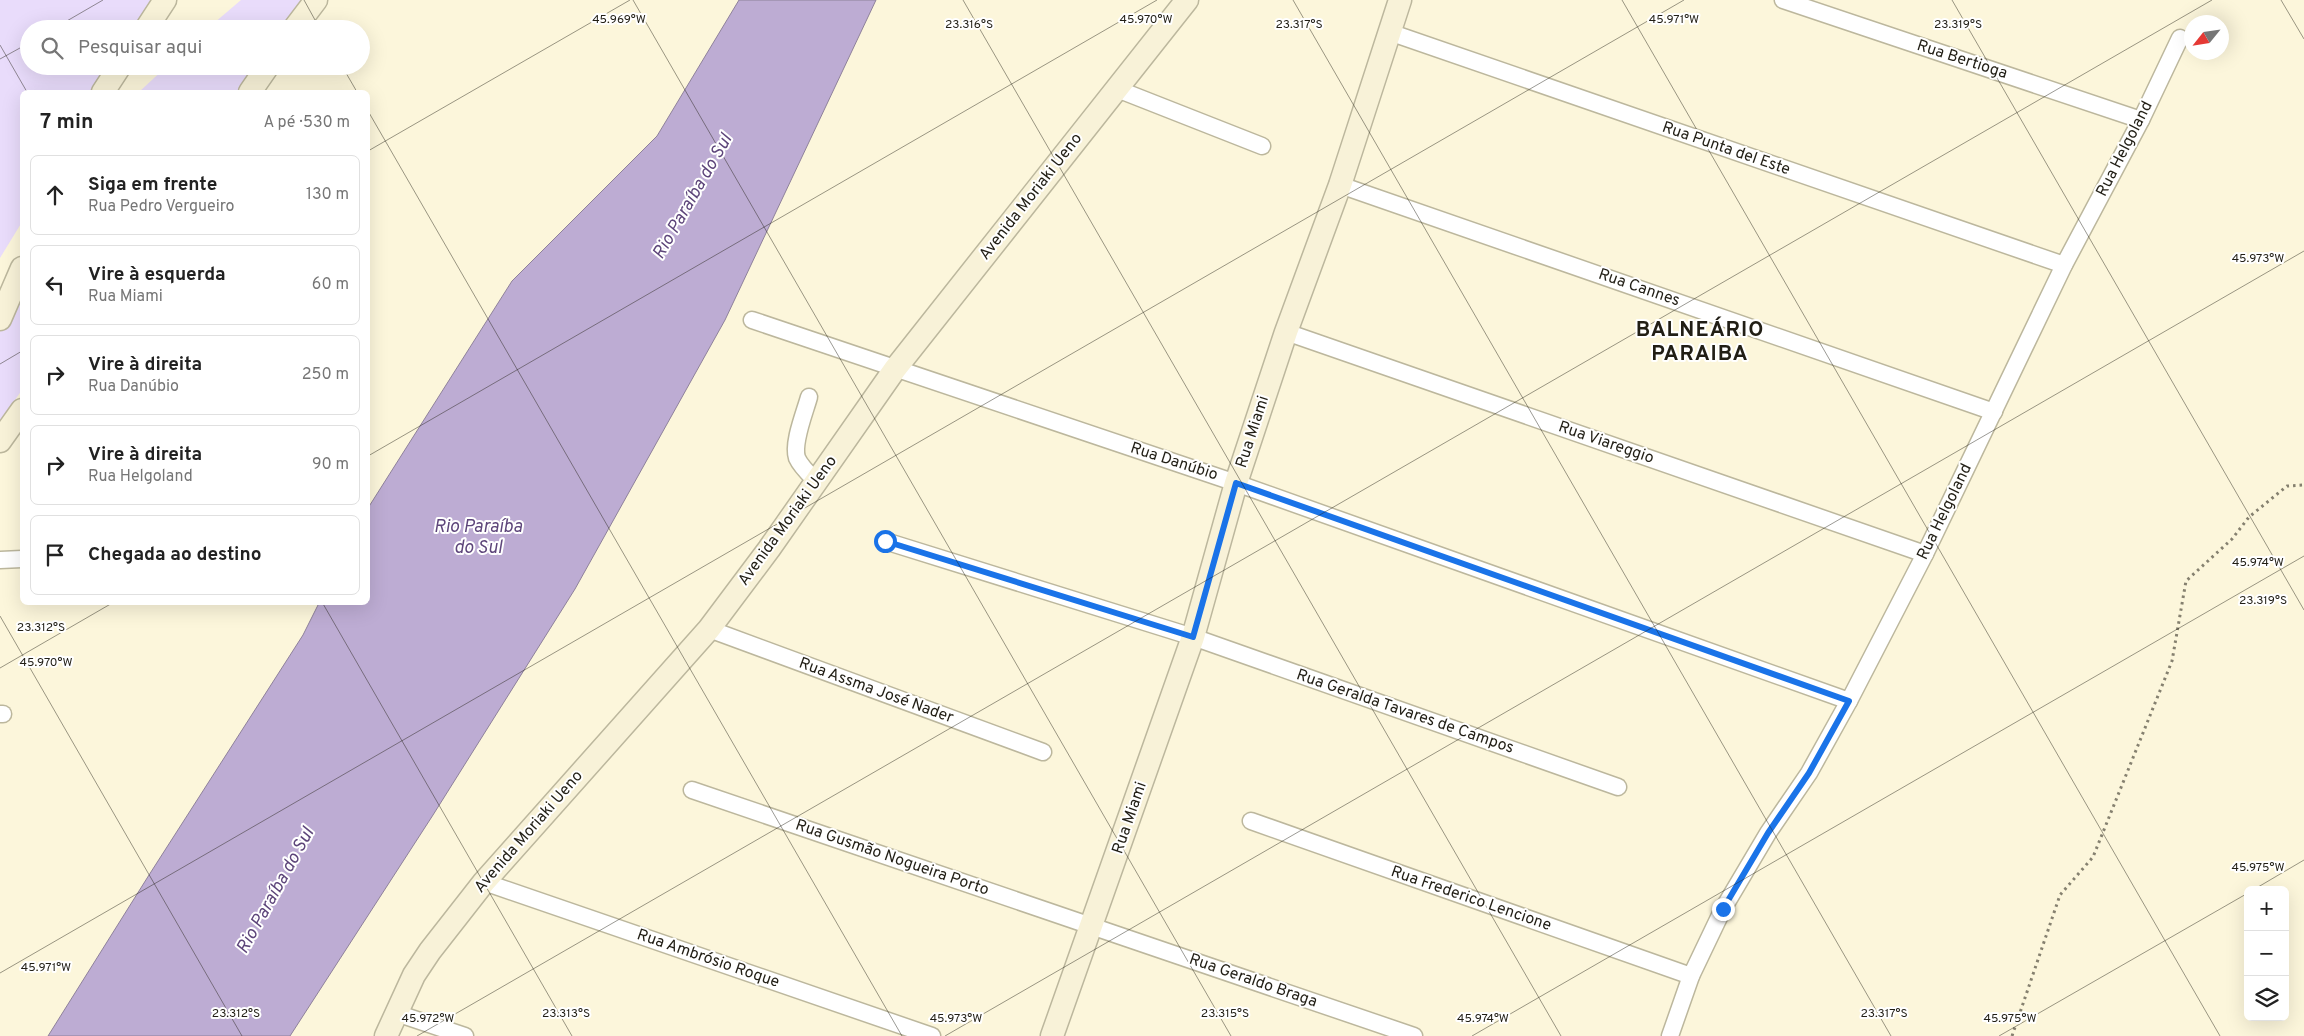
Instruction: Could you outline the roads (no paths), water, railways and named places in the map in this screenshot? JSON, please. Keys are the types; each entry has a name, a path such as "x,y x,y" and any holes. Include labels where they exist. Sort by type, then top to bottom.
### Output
{"street":[{"path":"152,20 165,0"},
{"path":"301,20 316,0"},
{"name":"Avenida Moriaki Ueno","path":"386,1036 414,976 430,951 484,882 709,628 816,482 895,369 1117,89 1185,0"},
{"name":"Rua Miami","path":"1052,1036 1193,637 1236,483 1286,332 1340,185 1400,0"},
{"name":"Rua Bertioga","path":"1783,0 2141,120"},
{"name":"Rua Punta del Este","path":"1389,32 2064,265"},
{"name":"Rua Helgoland","path":"1670,1036 1691,976 1723,909 1768,833 1809,773 1849,701 1925,554 2064,265 2141,120 2180,38"},
{"path":"103,90 114,75"},
{"path":"251,90 262,75"},
{"path":"1117,89 1262,146"},
{"name":"Rua Cannes","path":"1340,185 1994,412"},
{"path":"0,319 20,273"},
{"name":"Rua Danúbio","path":"752,320 1236,483 1849,701"},
{"name":"Rua Viareggio","path":"1286,332 1925,554"},
{"path":"809,397 796,445 796,456 800,464 816,482"},
{"path":"0,441 20,413"},
{"name":"Rua Geralda Tavares de Campos","path":"885,541 1193,637 1618,787"},
{"path":"0,560 20,559"},
{"name":"Rua Assma José Nader","path":"709,628 1043,752"},
{"name":"Rua Gusmão Nogueira Porto","path":"692,790 1092,926"},
{"name":"Rua Frederico Lencione","path":"1251,821 1691,976"},
{"name":"Rua Ambrósio Roque","path":"484,882 932,1036"},
{"name":"Rua Geraldo Braga","path":"1092,926 1414,1036"},
{"path":"396,1013 465,1036"}],"water":[{"name":"Rio Paraíba do Sul","path":"739,0 876,0 725,320 575,589 433,815 290,1036 48,1036 303,635 318,605 370,605 370,505 512,281 657,136"}],"district":[{"name":"BALNEÁRIO PARAIBA","path":"1700,342"}]}
